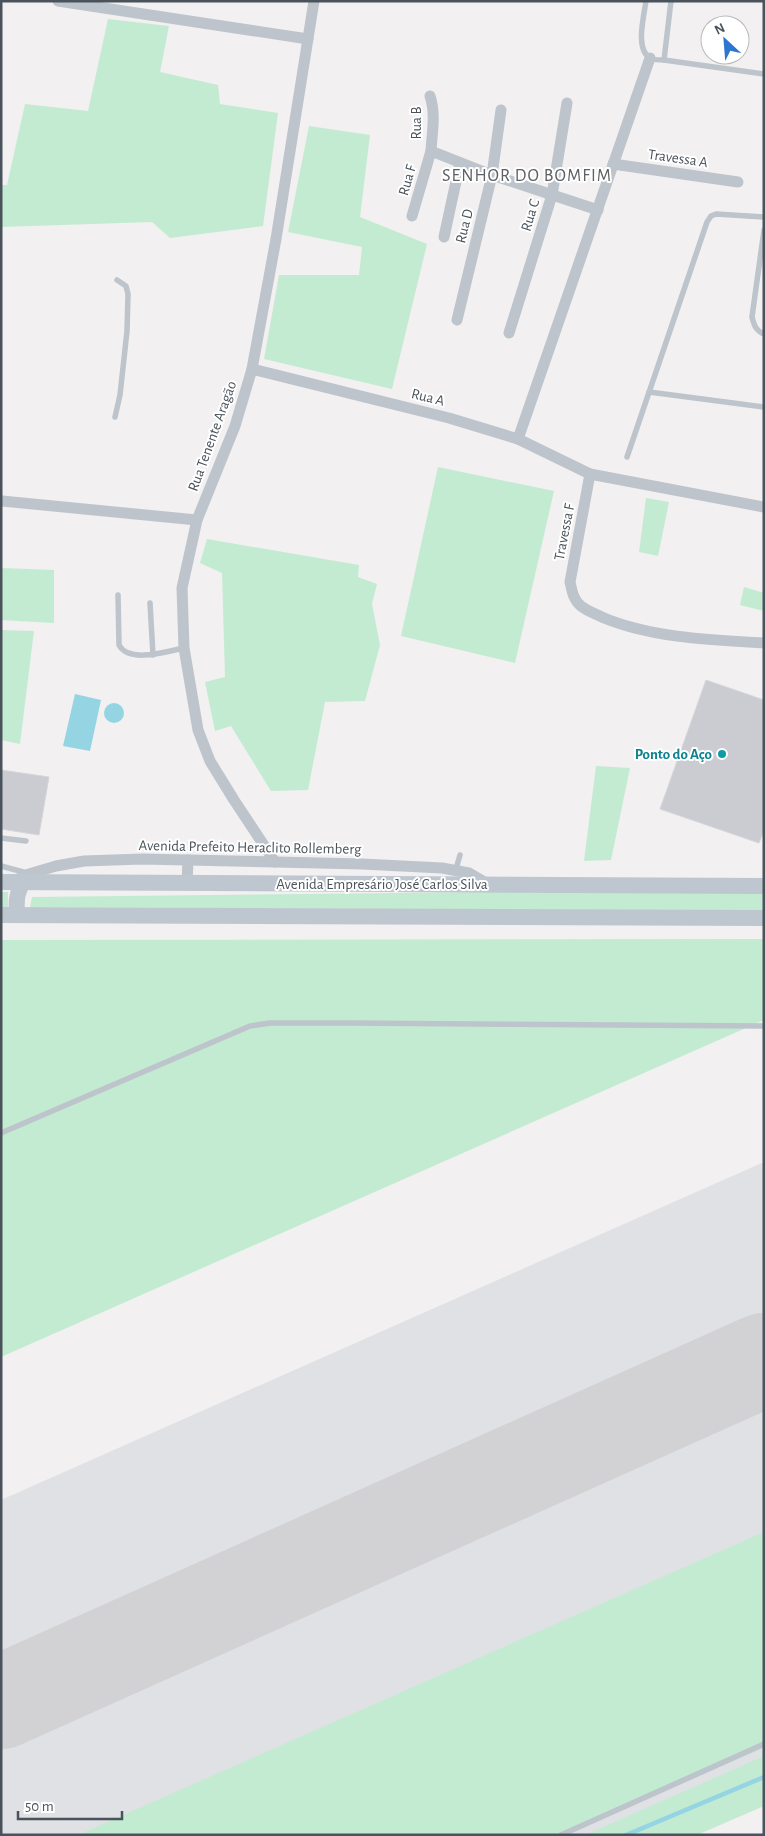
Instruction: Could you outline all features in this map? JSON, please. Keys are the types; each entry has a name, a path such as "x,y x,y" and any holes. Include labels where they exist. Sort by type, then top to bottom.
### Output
{"main road":[{"name":"Avenida Empresário José Carlos Silva","path":"16,880 187,883 764,886"},
{"path":"16,880 18,915"},
{"path":"1,915 764,918"}],"street":[{"path":"58,1 308,39"},
{"name":"Rua Tenente Aragão","path":"275,862 210,761 198,730 184,648 182,588 198,520 235,426 252,369 314,1"},
{"path":"518,440 650,58"},
{"name":"Rua B","path":"430,96 433,105 430,151 492,175 598,210"},
{"name":"Rua C","path":"510,333 552,195 567,103"},
{"name":"Rua D","path":"457,320 492,175 501,110"},
{"name":"Rua F","path":"412,216 430,151"},
{"path":"444,237 460,163"},
{"name":"Travessa A","path":"614,164 738,182"},
{"name":"Rua A","path":"252,369 449,418 518,440 590,474"},
{"path":"590,474 764,507"},
{"name":"Travessa F","path":"590,474 570,582 573,596 579,605 590,612 620,624 690,638 764,643"},
{"path":"2,501 198,520"},
{"path":"187,883 188,860"},
{"name":"Avenida Prefeito Heraclito Rollemberg","path":"16,880 56,866 84,861 188,860 362,864 456,869 469,873 487,884"}],"lane":[{"path":"646,1 641,44 643,52 650,58 764,74"},
{"path":"664,60 671,1"},
{"path":"627,457 707,222 716,214 764,217"},
{"path":"764,230 752,317 754,326 760,333 764,334"},
{"path":"115,417 120,395 127,331 128,294 126,286 117,280"},
{"path":"649,392 764,407"},
{"path":"118,595 120,648 138,655 153,655 184,648"},
{"path":"150,603 153,655"},
{"path":"1,838 26,841"},
{"path":"456,869 460,855"},
{"path":"1,866 16,880"},
{"path":"1,1133 250,1026 270,1023 764,1026"},
{"path":"561,1835 764,1744"}],"shaded area":[{"path":"764,1162 764,1795 674,1835 1,1835 1,1500"}],"green space":[{"path":"108,19 169,26 160,72 218,85 220,104 278,113 263,226 170,238 152,222 1,227 1,185 7,185 25,104 88,111"},
{"path":"309,126 370,135 360,217 427,244 392,389 264,359 279,275 359,275 362,247 288,232"},
{"path":"438,467 554,491 515,663 401,636"},
{"path":"646,498 669,502 658,556 639,552"},
{"path":"207,539 359,565 358,577 377,584 372,604 380,645 365,701 325,702 308,790 271,791 231,726 215,731 205,682 225,677 222,573 200,563"},
{"path":"1,568 54,570 54,623 1,620"},
{"path":"744,587 764,593 764,611 740,605"},
{"path":"1,630 34,631 20,744 1,740"},
{"path":"596,766 630,768 611,860 584,861"},
{"path":"1,892 8,892 8,907 1,907"},
{"path":"491,892 764,892 764,911 30,907 32,897"},
{"path":"764,939 764,1020 1,1357 1,940"},
{"path":"764,1532 764,1748 562,1835 78,1835"},
{"path":"764,1756 764,1806 697,1835 585,1835"}],"water":[{"path":"75,694 101,700 90,751 63,746"},
{"path":"114,703 121,706 124,713 121,720 114,723 107,720 104,713 107,706"}],"building":[{"name":"Ponto do Aço","path":"706,680 764,700 764,831 759,843 660,809"},
{"path":"1,770 49,777 39,835 1,829"}],"waterway":[{"path":"626,1835 764,1777"}],"taxiway":[{"path":"710,1386 764,1368"}],"runway":[{"path":"1,1702 764,1360"}],"place":[{"name":"Ponto do Aço","path":"722,754"}],"district":[{"name":"SENHOR DO BOMFIM","path":"527,175"}]}
